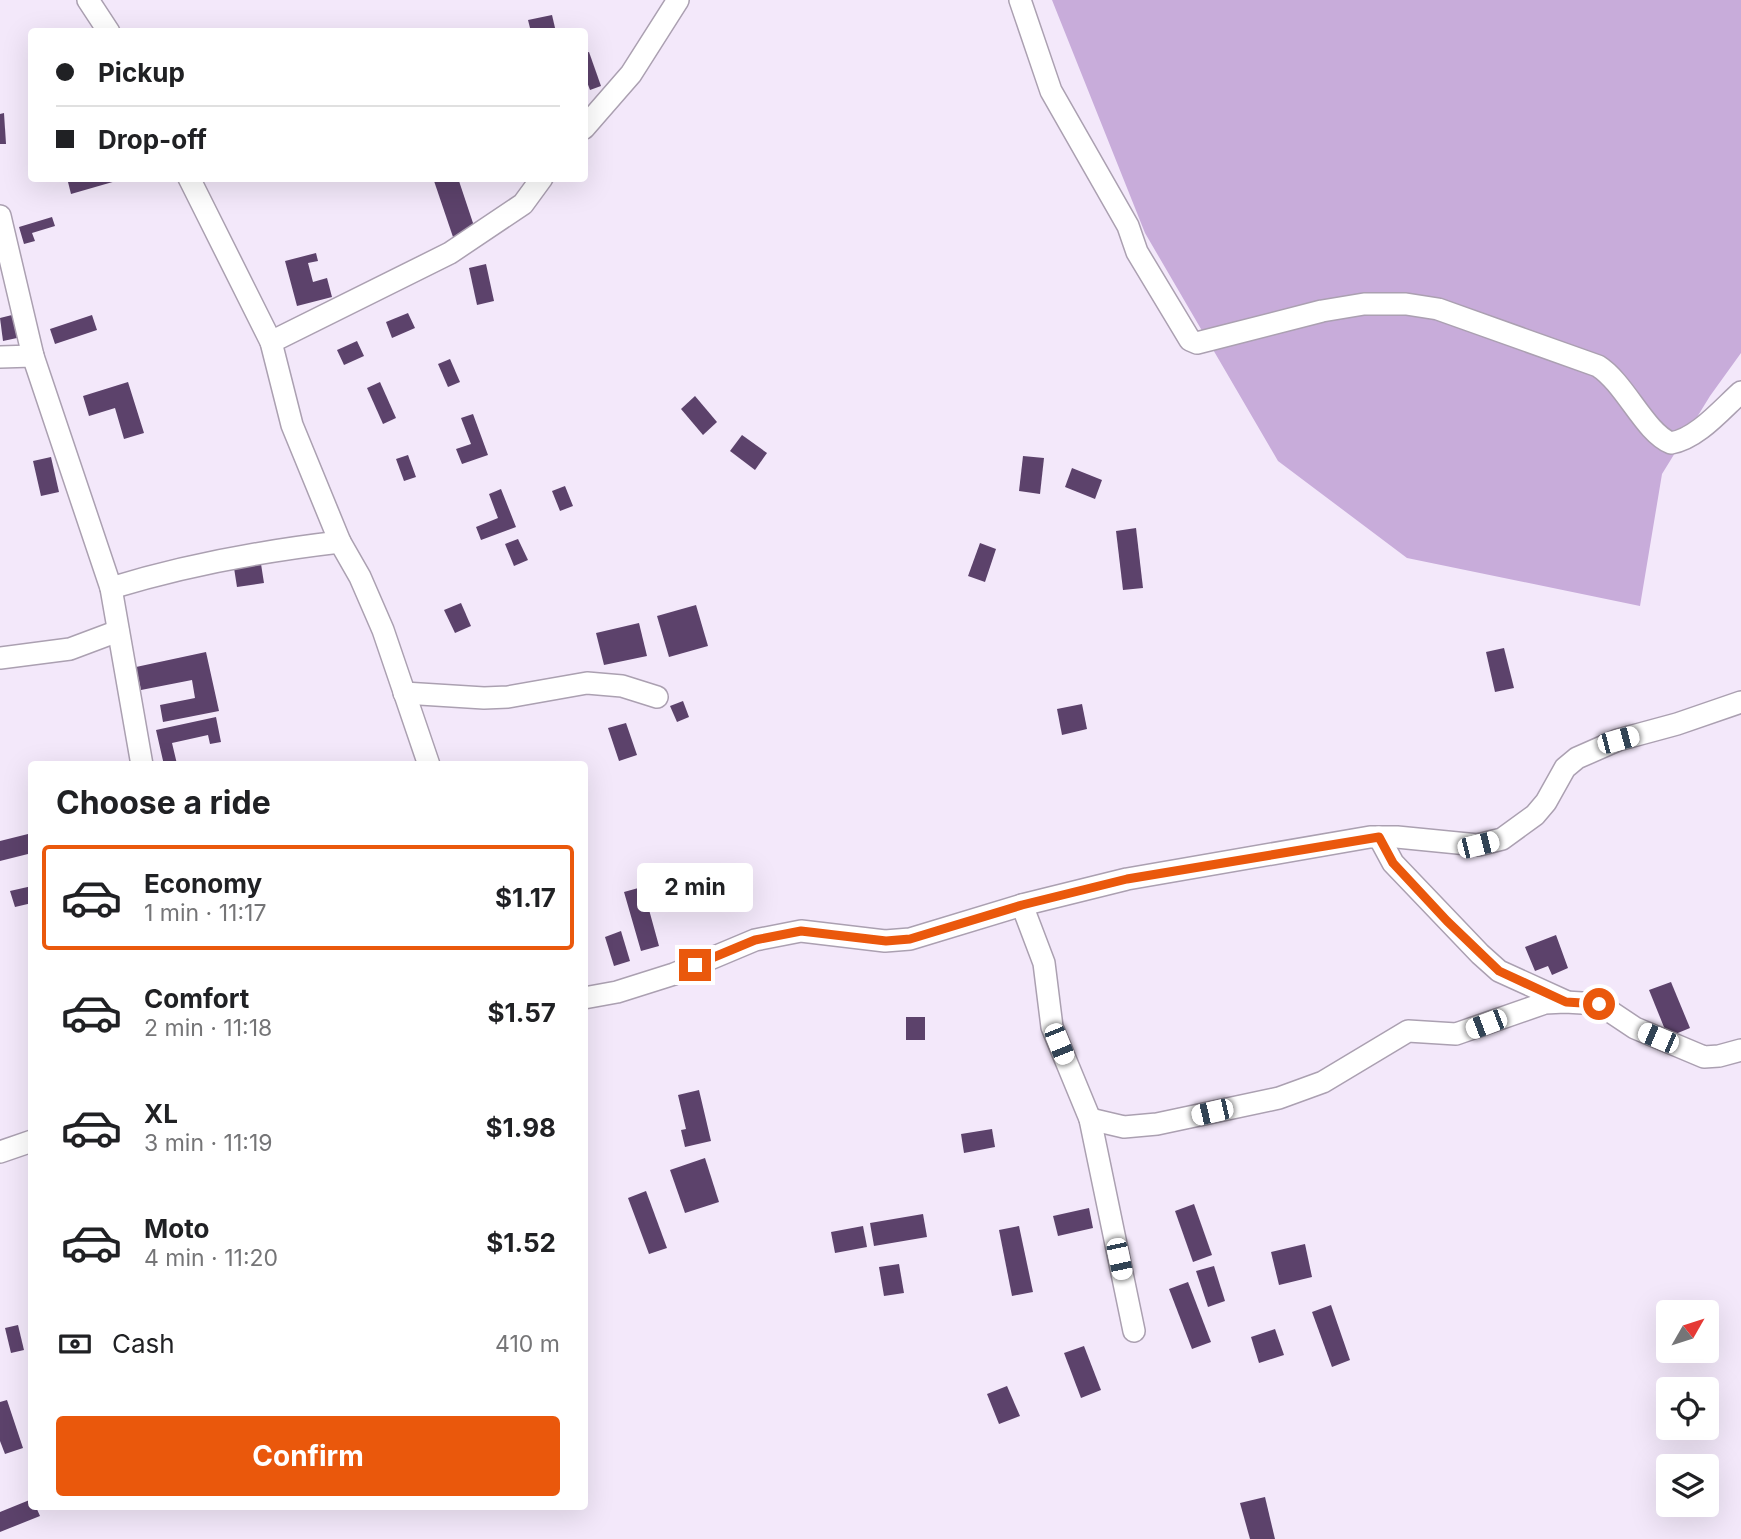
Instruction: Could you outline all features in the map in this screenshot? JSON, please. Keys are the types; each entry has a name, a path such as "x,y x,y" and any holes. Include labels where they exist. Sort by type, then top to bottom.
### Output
{"street":[{"path":"88,0 106,28"},
{"path":"588,123 631,74 678,0"},
{"path":"1020,0 1051,90 1128,226 1137,252 1187,338 1193,342 1364,304 1406,304 1438,309 1598,366 1617,383 1658,435 1671,443 1697,430 1741,392"},
{"path":"191,182 271,342 292,425 340,542 372,602 428,761"},
{"path":"271,342 450,253 523,204 539,182"},
{"path":"0,216 33,356 111,588 141,761"},
{"path":"0,357 33,356"},
{"path":"111,588 163,572 275,550 340,542"},
{"path":"0,658 70,649 118,631"},
{"path":"404,693 508,697 587,683 622,686 657,697"},
{"path":"588,997 617,992 674,974 755,940 801,931 886,941 910,939 1022,905 1127,879 1379,837 1478,845 1502,839 1535,815 1546,802 1565,768 1577,758 1618,740 1677,724 1741,702"},
{"path":"1379,837 1393,863 1499,971 1566,1002"},
{"path":"1022,905 1044,963 1052,1027 1090,1119 1134,1331"},
{"path":"1090,1119 1125,1127 1150,1125 1279,1098 1324,1082 1408,1031 1456,1034 1545,1003 1599,1004 1635,1028 1704,1057 1741,1050"},
{"path":"0,1152 28,1142"}],"shaded area":[{"path":"1052,0 1741,0 1741,353 1710,396 1662,474 1640,606 1407,558 1278,461 1145,233"}],"building":[{"path":"552,15 555,28 530,28 528,20"},
{"path":"588,52 601,86 590,90 588,85"},
{"path":"4,113 6,144 0,144 0,114"},
{"path":"68,182 113,182 71,194"},
{"path":"434,182 459,182 475,229 453,237"},
{"path":"52,217 55,226 32,233 35,241 24,244 19,227"},
{"path":"316,253 318,261 308,263 313,282 327,278 332,297 297,306 285,261"},
{"path":"486,264 494,301 477,305 469,268"},
{"path":"408,313 415,328 392,338 386,322"},
{"path":"12,315 17,338 3,341 0,318"},
{"path":"92,315 97,330 55,344 50,329"},
{"path":"357,341 364,356 344,365 337,350"},
{"path":"450,359 460,382 448,387 438,364"},
{"path":"128,382 144,433 124,439 115,408 89,416 83,396"},
{"path":"380,382 396,418 383,424 367,388"},
{"path":"695,396 717,422 703,435 681,409"},
{"path":"473,414 488,455 462,464 456,449 471,444 461,418"},
{"path":"742,435 767,453 755,470 730,451"},
{"path":"408,455 416,477 404,481 396,459"},
{"path":"1023,456 1044,458 1040,494 1019,491"},
{"path":"51,457 59,492 41,496 33,461"},
{"path":"1072,468 1102,480 1095,499 1065,487"},
{"path":"565,486 573,506 560,511 552,491"},
{"path":"501,489 516,527 481,540 476,527 498,518 489,494"},
{"path":"1136,528 1143,588 1123,590 1116,531"},
{"path":"518,539 528,560 514,566 505,544"},
{"path":"980,543 996,549 985,582 968,576"},
{"path":"261,564 264,583 237,587 234,568"},
{"path":"461,603 471,626 455,633 444,610"},
{"path":"696,605 708,646 669,657 657,616"},
{"path":"639,623 647,656 604,665 596,633"},
{"path":"1504,648 1514,688 1495,692 1486,652"},
{"path":"206,652 219,711 163,722 160,705 195,698 192,680 141,690 136,667"},
{"path":"683,701 689,717 677,722 670,706"},
{"path":"1082,704 1087,729 1062,735 1057,709"},
{"path":"216,717 221,742 210,744 208,735 172,743 176,761 163,761 156,730"},
{"path":"626,723 637,755 619,761 608,728"},
{"path":"28,834 28,854 0,861 0,841"},
{"path":"649,885 654,905 648,906 659,946 641,951 624,892"},
{"path":"28,887 28,904 15,907 10,891"},
{"path":"621,931 630,961 614,966 605,937"},
{"path":"1556,935 1568,968 1552,975 1548,966 1535,971 1525,947"},
{"path":"1671,982 1690,1028 1668,1037 1649,990"},
{"path":"906,1017 925,1017 925,1040 906,1040"},
{"path":"699,1090 711,1141 685,1147 681,1130 686,1129 678,1095"},
{"path":"992,1129 995,1147 964,1153 961,1134"},
{"path":"705,1158 719,1202 685,1213 670,1170"},
{"path":"646,1191 667,1248 649,1254 628,1198"},
{"path":"1194,1204 1212,1255 1193,1262 1175,1211"},
{"path":"1089,1208 1093,1228 1058,1236 1053,1216"},
{"path":"923,1214 927,1237 874,1246 870,1223"},
{"path":"863,1226 867,1247 835,1253 831,1232"},
{"path":"1019,1226 1033,1292 1012,1296 999,1230"},
{"path":"1305,1244 1312,1277 1279,1285 1271,1252"},
{"path":"899,1264 904,1293 884,1296 879,1267"},
{"path":"1214,1266 1225,1301 1208,1307 1196,1271"},
{"path":"1188,1282 1211,1342 1192,1349 1169,1289"},
{"path":"1331,1305 1350,1360 1332,1367 1312,1312"},
{"path":"18,1325 24,1350 11,1353 5,1328"},
{"path":"1275,1329 1284,1355 1259,1363 1251,1337"},
{"path":"1084,1346 1101,1390 1081,1398 1064,1353"},
{"path":"1007,1386 1020,1416 999,1424 987,1394"},
{"path":"7,1400 23,1448 5,1454 0,1441 0,1402"},
{"path":"1265,1497 1275,1539 1250,1539 1240,1503"},
{"path":"28,1501 28,1510 37,1510 40,1516 0,1532 0,1512"}],"route":[{"path":"695,965 755,940 801,931 886,941 910,939 1022,905 1127,879 1379,837 1393,863 1499,971 1566,1002 1599,1004"}]}
